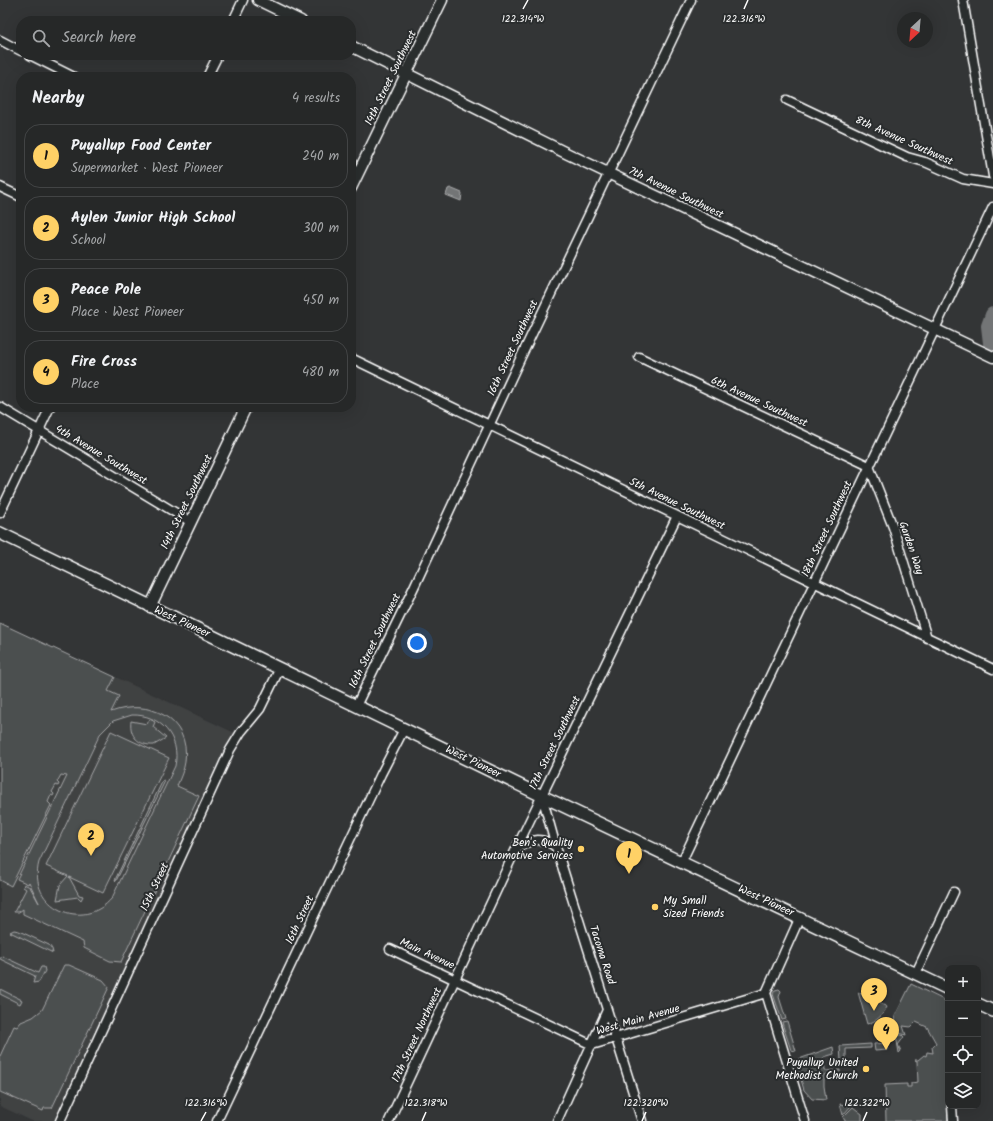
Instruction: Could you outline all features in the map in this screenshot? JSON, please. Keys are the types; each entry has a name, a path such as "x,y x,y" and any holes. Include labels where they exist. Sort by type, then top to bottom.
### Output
{"main road":[{"name":"West Pioneer","path":"0,533 542,796 800,917 945,988"},
{"path":"981,1008 993,1011"}],"street":[{"path":"235,16 243,0"},
{"path":"258,0 290,16"},
{"name":"14th Street Southwest","path":"356,178 442,0"},
{"name":"16th Street Southwest","path":"356,706 394,629 691,0"},
{"path":"963,0 993,176"},
{"path":"0,40 16,48"},
{"name":"7th Avenue Southwest","path":"356,48 609,173 993,357"},
{"path":"40,60 64,72"},
{"path":"210,72 216,60"},
{"name":"8th Avenue Southwest","path":"788,100 907,157 925,162 964,179 993,184"},
{"path":"0,187 16,195"},
{"name":"18th Street Southwest","path":"682,861 993,207"},
{"name":"6th Avenue Southwest","path":"639,358 869,466"},
{"name":"5th Avenue Southwest","path":"356,360 993,669"},
{"name":"4th Avenue Southwest","path":"0,407 191,522"},
{"path":"0,513 48,412"},
{"name":"14th Street Southwest","path":"150,607 244,412"},
{"name":"Garden Way","path":"869,466 893,527 927,638"},
{"name":"17th Street Southwest","path":"455,980 515,851 677,516"},
{"name":"15th Street","path":"60,1121 233,743 260,709 280,668"},
{"name":"16th Street","path":"218,1121 381,774 404,729"},
{"name":"Tacoma Road","path":"542,796 556,847 642,1121"},
{"path":"515,851 526,842 536,839 545,840 556,847"},
{"path":"916,973 954,892"},
{"path":"800,917 766,993 805,1121"},
{"name":"Main Avenue","path":"390,949 455,980"},
{"name":"West Main Avenue","path":"455,980 592,1045 766,993"},
{"name":"17th Street Northwest","path":"389,1121 455,980"},
{"path":"557,1121 607,1010"},
{"path":"952,1109 953,1121"}],"shaded area":[{"path":"450,188 462,193 461,201 446,195 448,189"},
{"path":"0,623 239,735 60,1121 32,1121 0,1106"},
{"path":"0,623 115,677 108,691 119,696 111,712 125,708 152,710 164,715 174,723 181,734 185,747 185,762 177,786 199,796 121,962 110,961 84,948 83,942 23,914 23,909 19,912 14,912 26,889 23,887 24,884 30,887 39,903 29,882 28,884 17,879 67,776 61,775 57,782 59,784 58,786 56,785 52,792 54,794 53,796 51,795 48,802 51,805 11,886 0,880","holes":["132,715 151,718 166,729 175,746 175,766 112,898 100,908 87,913 73,914 60,910 49,902 41,892 38,878 39,862 100,734 113,721"]},
{"path":"150,719 155,722 153,727 166,738 154,745 144,744 136,739 133,735 131,726 131,721 147,724"},
{"path":"111,731 169,758 103,893 69,877 79,895 83,896 81,900 78,897 57,900 60,885 68,876 46,866"},
{"path":"163,780 165,781 116,881 115,880"},
{"path":"14,930 49,945 53,953 10,932"},
{"path":"2,956 38,973 41,967 44,967 45,971 39,982 33,983 35,976 0,959"},
{"path":"64,965 69,965 103,980 109,987 52,1108 44,1108 43,1111 0,1092 0,1056 14,1026 17,1027 21,1022 33,1017 42,1010"},
{"path":"911,984 945,1001 945,1109 948,1109 948,1121 886,1121 885,1085 907,1084 907,1087 911,1087 911,1083 918,1082 917,1061 915,1060 918,1060 924,1055 926,1056 927,1052 933,1053 932,1047 936,1043 927,1027 916,1022 911,1027 903,1026 906,1035 896,1032 895,1016"},
{"path":"0,989 22,1000 20,1004 0,994"},
{"path":"779,989 781,991 779,997 786,1019 782,1020 773,994 775,990"},
{"path":"858,992 887,1007 881,1016 876,1020 867,1024"},
{"path":"787,1021 796,1051 791,1050 783,1026 782,1022"},
{"path":"896,1035 902,1035 904,1037 898,1045 901,1051 899,1053"},
{"path":"887,1043 887,1050 875,1051 874,1044"},
{"path":"871,1044 871,1048 846,1049 846,1061 841,1061 840,1046"},
{"path":"833,1047 834,1054 824,1057 825,1071 840,1070 840,1074 824,1075 826,1100 812,1099 804,1090 796,1063 799,1059"},
{"path":"840,1104 851,1106 843,1115"},
{"path":"853,1107 862,1114 862,1121 845,1121 843,1117"}],"waterway":[{"path":"991,343 989,326 993,315"}],"place":[{"name":"Ben's Quality Automotive Services","path":"581,849"},
{"name":"Aylen Junior High School","path":"91,856"},
{"name":"Puyallup Food Center","path":"629,874"},
{"name":"My Small Sized Friends","path":"655,907"},
{"name":"Peace Pole","path":"874,1011"},
{"name":"Fire Cross","path":"886,1050"},
{"name":"Puyallup United Methodist Church","path":"866,1069"}]}
